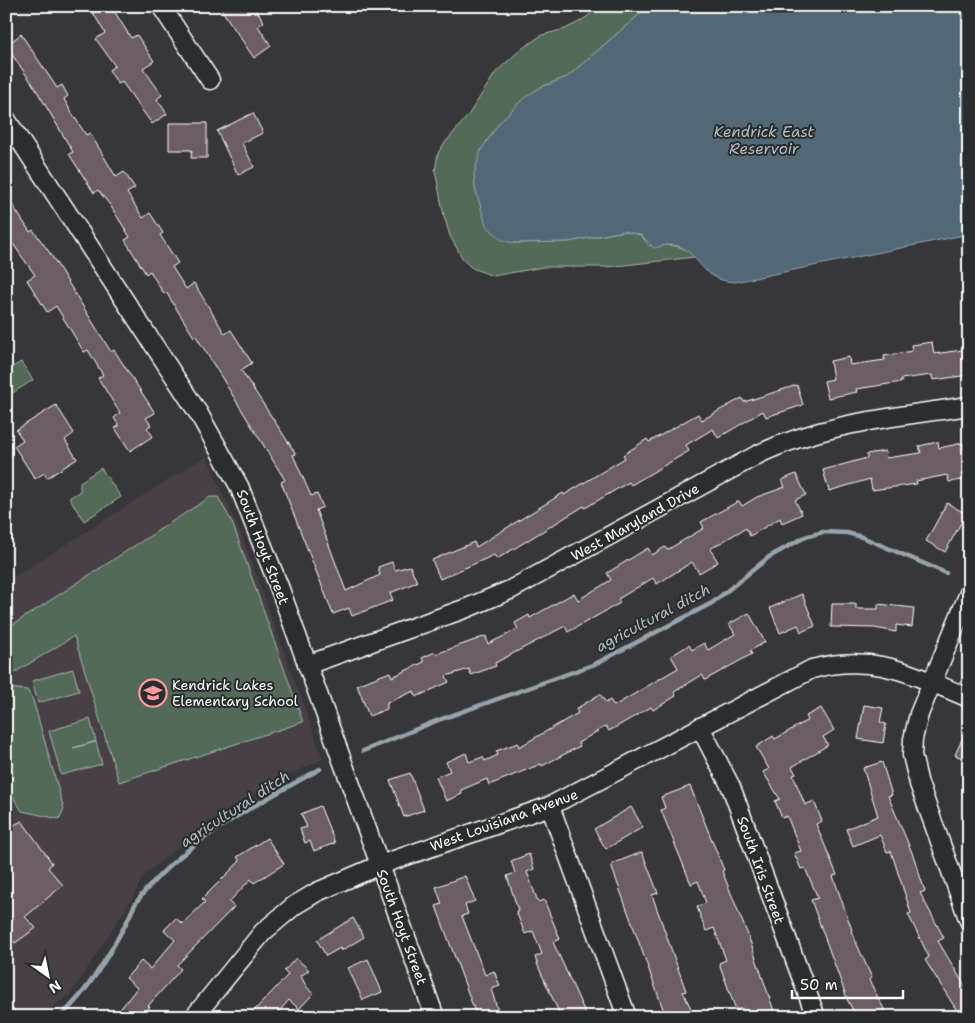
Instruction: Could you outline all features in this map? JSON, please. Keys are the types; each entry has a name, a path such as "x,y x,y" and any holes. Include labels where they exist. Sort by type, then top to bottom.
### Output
{"street":[{"path":"161,6 210,80"},
{"name":"South Hoyt Street","path":"6,119 224,456 253,518 435,1017"},
{"name":"West Maryland Drive","path":"307,665 467,608 510,590 757,455 788,441 841,426 969,406"},
{"path":"969,593 931,682 913,739 913,762 918,784 969,921"},
{"name":"West Louisiana Avenue","path":"194,1017 248,948 283,914 323,889 380,865 550,806 620,771 790,678 824,666 850,662 876,664 931,682 969,698"},
{"name":"South Iris Street","path":"700,727 731,787 816,1017"},
{"path":"550,806 627,1017"}],"shaded area":[{"name":"Kendrick Lakes Elementary School","path":"206,456 242,536 323,759 271,784 205,825 144,875 133,897 71,994 39,1017 6,1017 6,582"}],"green space":[{"path":"601,6 649,6 567,77 541,87 475,188 480,203 513,243 568,242 624,231 641,235 649,246 668,245 679,247 690,252 695,257 607,267 543,267 493,276 472,268 464,261 450,236 444,216 435,171 438,153 467,117 496,72 520,50 542,35 565,29 581,21"},
{"path":"21,362 33,380 6,397 6,371"},
{"path":"101,468 121,497 84,521 69,498 80,491 80,482"},
{"path":"210,497 218,497 232,522 303,722 119,782 74,636 6,678 6,629"},
{"path":"73,669 79,691 38,703 32,681"},
{"path":"6,688 27,690 33,700 64,809 59,819 22,811 6,786"},
{"path":"90,719 96,741 73,748 96,742 102,764 61,775 49,731"}],"water":[{"name":"Kendrick East Reservoir","path":"649,6 969,6 969,234 735,282 712,276 693,256 679,246 667,245 654,248 641,235 624,231 568,242 513,243 502,240 486,225 475,188 474,174 481,150 499,123 524,98 541,87 567,77"}],"building":[{"path":"89,6 111,6 131,38 137,35 154,61 143,68 162,95 157,99 167,114 152,124 122,82 118,84 109,70 115,66 96,39 105,33"},
{"path":"219,6 254,6 264,22 258,26 271,46 254,58"},
{"path":"21,34 57,88 62,85 68,96 64,99 70,110 86,135 90,133 116,177 124,172 135,188 127,193 143,218 150,213 163,233 160,235 178,263 172,267 186,289 194,283 225,334 231,330 252,363 241,370 296,454 293,455 311,496 317,494 323,507 316,510 346,591 380,575 378,567 392,562 395,570 410,566 417,582 390,593 393,600 352,616 349,608 333,614 281,482 285,480 196,336 194,337 166,292 164,294 150,271 146,274 125,240 130,237 110,205 98,190 94,193 69,154 73,152 34,86 6,46"},
{"path":"253,113 263,133 242,143 254,167 238,175 217,131"},
{"path":"169,123 207,123 207,158 191,158 192,150 169,150"},
{"path":"6,195 30,232 33,230 50,253 111,352 114,350 155,413 146,418 151,425 147,428 153,436 130,451 115,428 119,426 114,418 120,413 98,378 103,375 88,350 84,352 56,306 47,312 27,280 35,275 6,234"},
{"path":"932,342 934,354 969,349 969,375 933,380 932,375 901,379 902,382 856,389 857,392 828,398 824,381 833,379 830,361 849,357 850,365 885,360 884,356 912,351 911,345"},
{"path":"797,385 803,405 766,417 763,411 718,438 713,429 686,445 689,451 631,485 629,482 585,508 584,506 497,559 494,555 440,579 432,560 474,542 476,547 563,493 564,495 625,458 623,455 647,439 649,442 698,414 702,420 742,398 744,402"},
{"path":"56,405 74,433 65,440 77,459 47,478 44,473 35,479 14,446 23,440 16,430"},
{"path":"938,442 939,448 963,443 969,472 961,474 962,480 949,482 947,475 916,481 917,484 872,490 870,479 829,491 823,470 867,458 867,454 885,451 886,458 921,453 919,446"},
{"path":"796,474 806,495 795,500 802,514 782,523 780,518 750,536 746,528 737,533 710,549 718,562 699,573 692,562 657,584 653,578 618,599 620,603 568,632 565,626 495,663 496,666 471,675 469,669 446,676 449,682 416,697 414,691 387,703 387,709 369,716 357,685 390,672 392,677 424,662 422,658 435,652 436,654 486,636 488,644 518,629 515,623 529,615 530,618 574,593 578,600 611,580 607,573 648,548 652,555 665,547 667,550 704,528 701,522 739,501 742,506 757,497 785,487 782,480"},
{"path":"947,503 966,514 945,552 926,541"},
{"path":"802,594 815,626 801,632 798,625 780,633 770,608"},
{"path":"832,604 856,604 856,609 878,609 878,604 914,608 912,627 896,625 896,632 875,628 831,627"},
{"path":"749,613 765,642 750,651 752,654 705,680 702,675 674,692 676,696 653,710 651,707 609,731 606,726 578,743 580,746 542,766 541,764 489,785 487,779 461,790 462,794 446,801 436,777 450,771 446,762 466,753 469,762 483,757 485,761 498,755 496,751 518,743 519,747 578,713 576,709 600,694 606,703 610,700 614,706 678,668 671,656 689,645 692,650 704,643 708,650 735,634 729,624"},
{"path":"864,705 883,708 880,722 886,724 883,743 858,739"},
{"path":"821,708 834,730 823,737 828,745 792,767 796,774 793,775 805,805 814,801 822,821 816,824 837,875 833,876 851,931 872,978 869,980 888,1017 865,1017 863,1012 856,1016 848,1001 811,900 818,898 805,868 801,869 794,853 801,851 787,816 782,818 775,801 780,799 763,772 769,769 756,747 773,736 775,739 808,720 806,716"},
{"path":"969,724 969,761 955,755"},
{"path":"882,762 892,795 888,796 913,855 925,891 920,893 944,938 938,941 969,993 969,1017 961,1017 925,960 929,957 908,914 911,913 891,851 887,852 880,835 853,846 846,829 878,816 863,768"},
{"path":"410,773 424,810 404,817 390,780"},
{"path":"690,786 724,870 722,871 749,938 776,1017 746,1017 742,1008 736,1010 719,963 726,960 714,928 706,931 697,907 706,903 698,881 691,884 661,810 665,808 661,797"},
{"path":"320,806 335,843 314,851 310,841 305,843 300,829 307,827 301,814"},
{"path":"631,807 643,827 606,849 594,829"},
{"path":"22,821 52,863 48,868 63,885 25,917 36,928 15,943 6,932 6,829"},
{"path":"267,838 284,864 254,883 251,879 229,902 234,907 177,965 181,969 148,1006 150,1007 142,1017 114,1017 137,988 126,978 141,961 150,969 175,940 164,930 176,918 182,924 205,902 202,899 240,861 237,857"},
{"path":"642,852 658,893 652,895 686,991 683,992 695,1017 666,1017 612,868 612,864"},
{"path":"529,854 534,869 527,872 538,902 544,900 560,939 553,942 587,1017 561,1017 535,957 542,954 533,931 525,934 516,911 518,910 507,876 515,873 511,861"},
{"path":"465,876 475,901 465,905 468,914 462,916 485,975 494,971 500,986 491,989 499,1014 490,1017 477,1017 436,906 442,904 436,887"},
{"path":"353,918 364,937 341,951 340,948 326,956 317,940"},
{"path":"296,958 309,970 301,976 313,994 299,1009 289,1000 274,1017 248,1017 288,975 284,971"},
{"path":"368,959 382,992 363,1000 348,968"}],"waterway":[{"name":"agricultural ditch","path":"363,751 436,721 595,664 712,603 769,557 805,537 823,532 847,533 862,537 946,573"},
{"name":"agricultural ditch","path":"60,1017 96,975 136,903 156,879 199,842 222,826 320,769"}],"place":[{"name":"Kendrick Lakes Elementary School","path":"153,693"}]}
